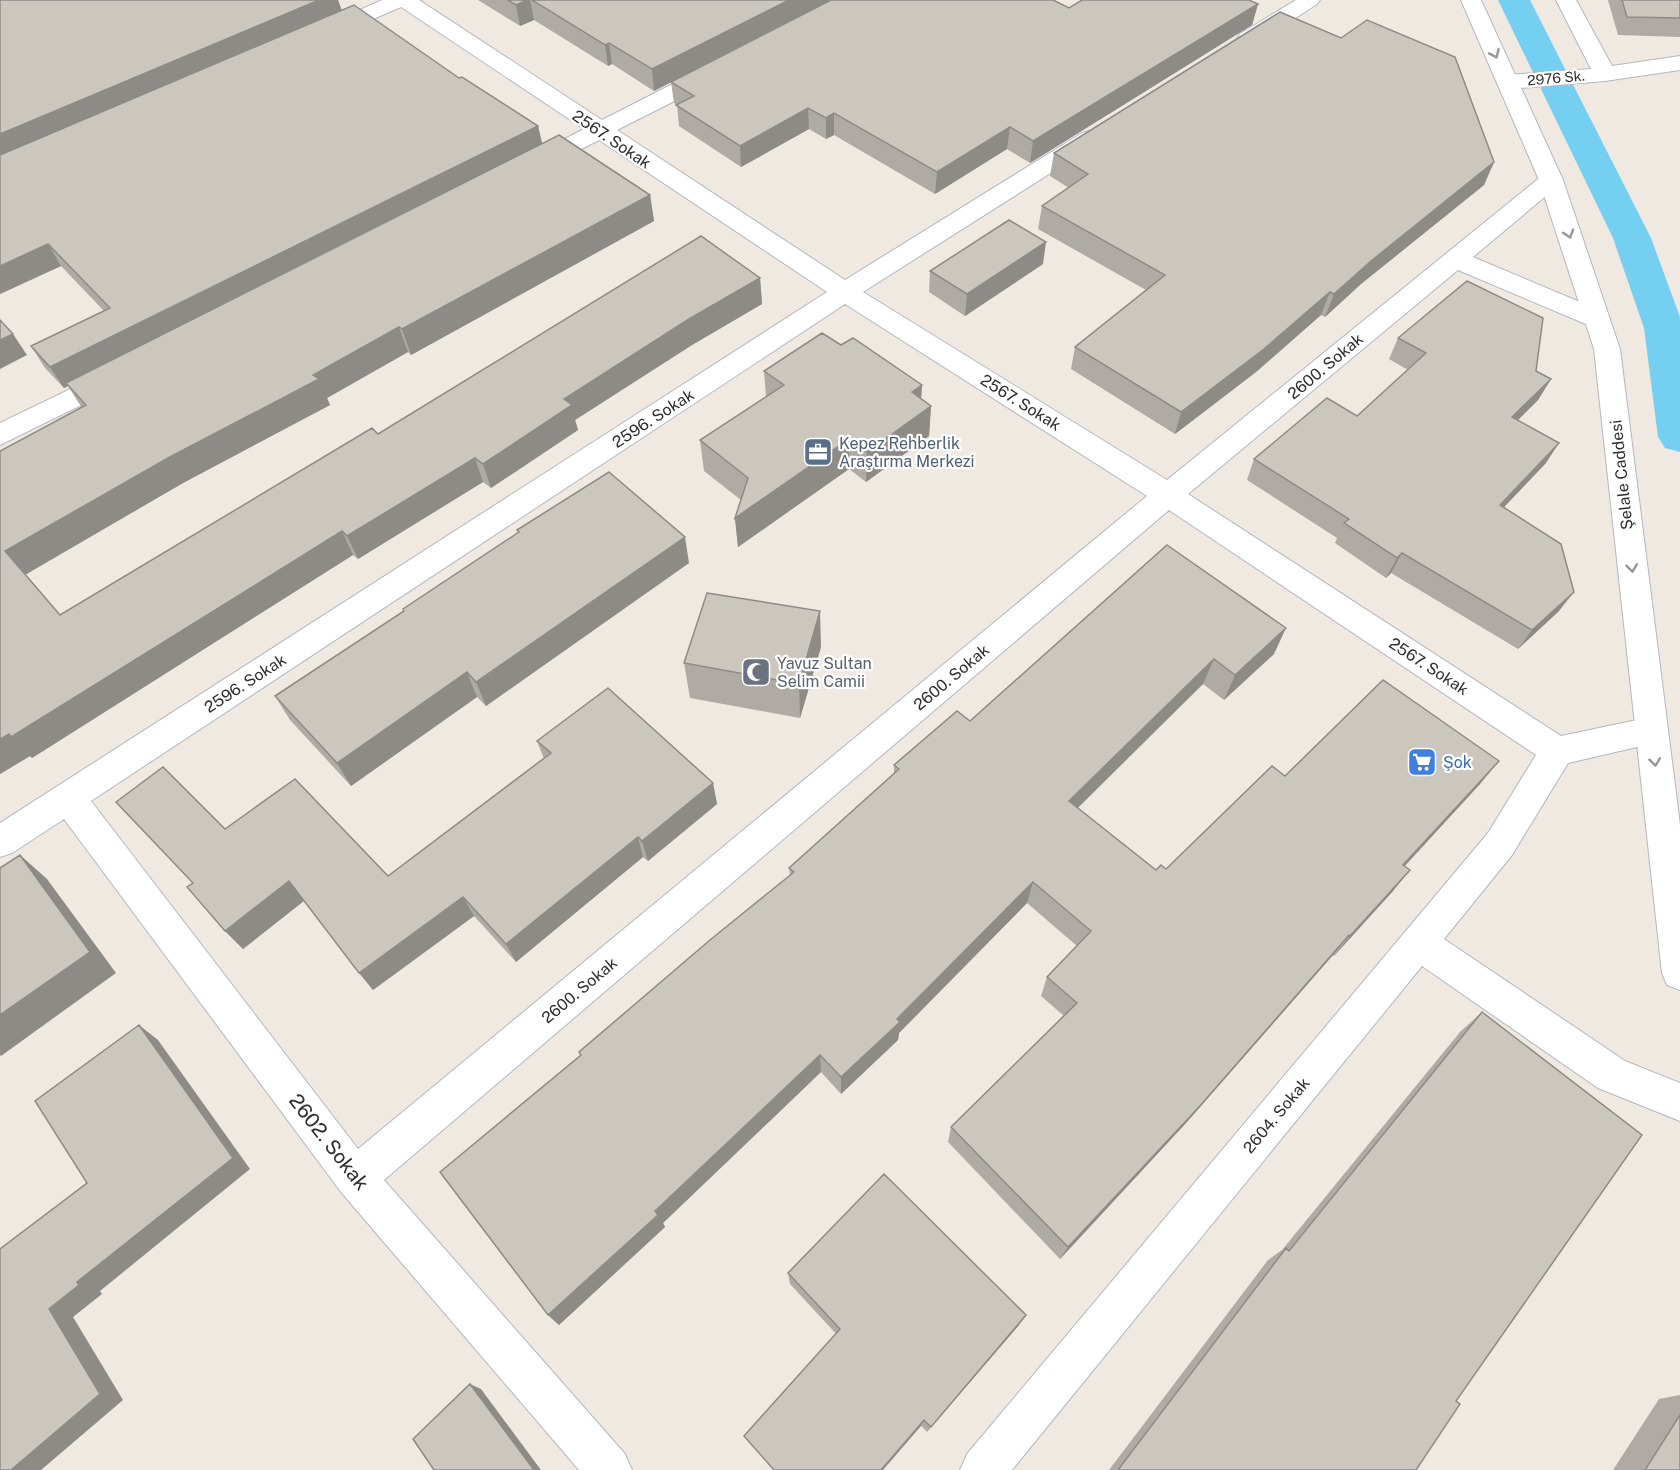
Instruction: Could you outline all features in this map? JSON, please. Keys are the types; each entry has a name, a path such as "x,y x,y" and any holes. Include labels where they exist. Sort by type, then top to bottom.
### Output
{"street":[{"path":"313,38 399,0"},
{"name":"2567. Sokak","path":"405,0 845,292 1168,495 1557,751"},
{"path":"1229,51 1310,0"},
{"name":"Şelale Caddesi","path":"1471,0 1551,180 1607,349 1680,973"},
{"name":"2976 Sk.","path":"1566,0 1605,74"},
{"path":"515,174 736,60"},
{"name":"2976 Sk.","path":"1508,82 1605,74 1680,63"},
{"name":"2596. Sokak","path":"0,842 845,292 1108,127"},
{"name":"2600. Sokak","path":"355,1178 1168,495 1551,180"},
{"path":"1454,259 1597,319"},
{"path":"0,435 137,366"},
{"path":"1557,751 1651,731"},
{"name":"2604. Sokak","path":"983,1470 1500,844 1557,751"},
{"name":"2602. Sokak","path":"68,798 355,1178 609,1470"},
{"path":"1419,943 1612,1075 1680,1102"}],"building":[{"path":"0,0 319,0 0,134"},
{"path":"508,0 527,0 516,5"},
{"path":"532,0 789,0 652,69 609,43 605,45"},
{"path":"831,0 1053,0 1069,8 1082,0 1249,0 1258,4 1033,141 1010,127 937,172 834,113 826,118 808,108 740,146 676,105 694,96 671,82"},
{"path":"1622,0 1680,0 1680,18 1627,17"},
{"path":"354,5 459,78 462,77 538,126 50,367 31,346 110,308 48,244 0,266 0,155"},
{"path":"1280,12 1341,38 1367,20 1455,57 1494,162 1371,261 1334,294 1330,292 1264,349 1181,412 1075,347 1165,275 1042,206 1088,174 1054,153"},
{"path":"559,135 650,195 402,329 399,327 313,375 319,379 168,458 5,551 60,615 372,428 378,434 701,236 760,278 689,319 564,399 572,405 483,464 475,458 347,536 342,531 11,737 9,734 0,739 0,451 86,405 66,383"},
{"path":"1009,220 1046,242 967,294 930,271"},
{"path":"1467,281 1543,318 1536,371 1551,379 1512,417 1559,443 1500,505 1561,544 1574,592 1532,630 1402,553 1397,558 1344,523 1349,519 1254,459 1327,398 1357,416 1426,353 1398,338"},
{"path":"0,320 13,334 0,340"},
{"name":"Kepez Rehberlik Araştırma Merkezi","path":"822,333 841,345 853,338 922,385 912,392 931,406 867,452 849,439 735,518 748,478 700,440 784,385 764,371"},
{"path":"609,472 685,537 476,682 467,672 337,763 275,696 404,611 403,609 519,532 517,530"},
{"path":"1167,545 1286,628 1235,675 1214,659 1069,801 1156,870 1161,865 1166,869 1272,766 1285,776 1383,680 1499,761 1403,865 1410,870 1349,935 1199,1107 1068,1247 951,1127 1077,1003 1047,977 1091,931 1033,882 897,1019 900,1022 841,1077 820,1055 655,1211 658,1215 548,1315 440,1172 581,1055 579,1052 710,940 794,872 789,868 899,769 894,765 957,711 970,721"},
{"path":"707,593 820,611 799,684 684,663"},
{"path":"608,688 713,783 642,841 638,837 506,944 463,897 359,973 289,881 225,931 187,887 193,883 116,802 163,767 225,829 295,779 388,876 551,753 537,741"},
{"path":"20,855 90,952 0,1015 0,868"},
{"path":"1482,1012 1642,1135 1456,1401 1460,1404 1416,1470 1118,1470 1286,1248 1289,1251"},
{"path":"139,1025 233,1158 77,1282 79,1285 49,1309 100,1394 11,1470 0,1470 0,1249 87,1183 35,1101"},
{"path":"884,1174 1026,1315 931,1427 924,1420 881,1470 774,1470 744,1436 840,1329 788,1273"},
{"path":"470,1384 534,1470 434,1470 413,1439"},
{"path":"1680,1415 1680,1470 1645,1470"}],"waterway":[{"path":"1514,0 1632,238 1664,328 1680,437"}],"place":[{"name":"Kepez Rehberlik Araştırma Merkezi","path":"818,452"},
{"name":"Yavuz Sultan Selim Camii","path":"756,672"},
{"name":"Şok","path":"1422,762"}]}
